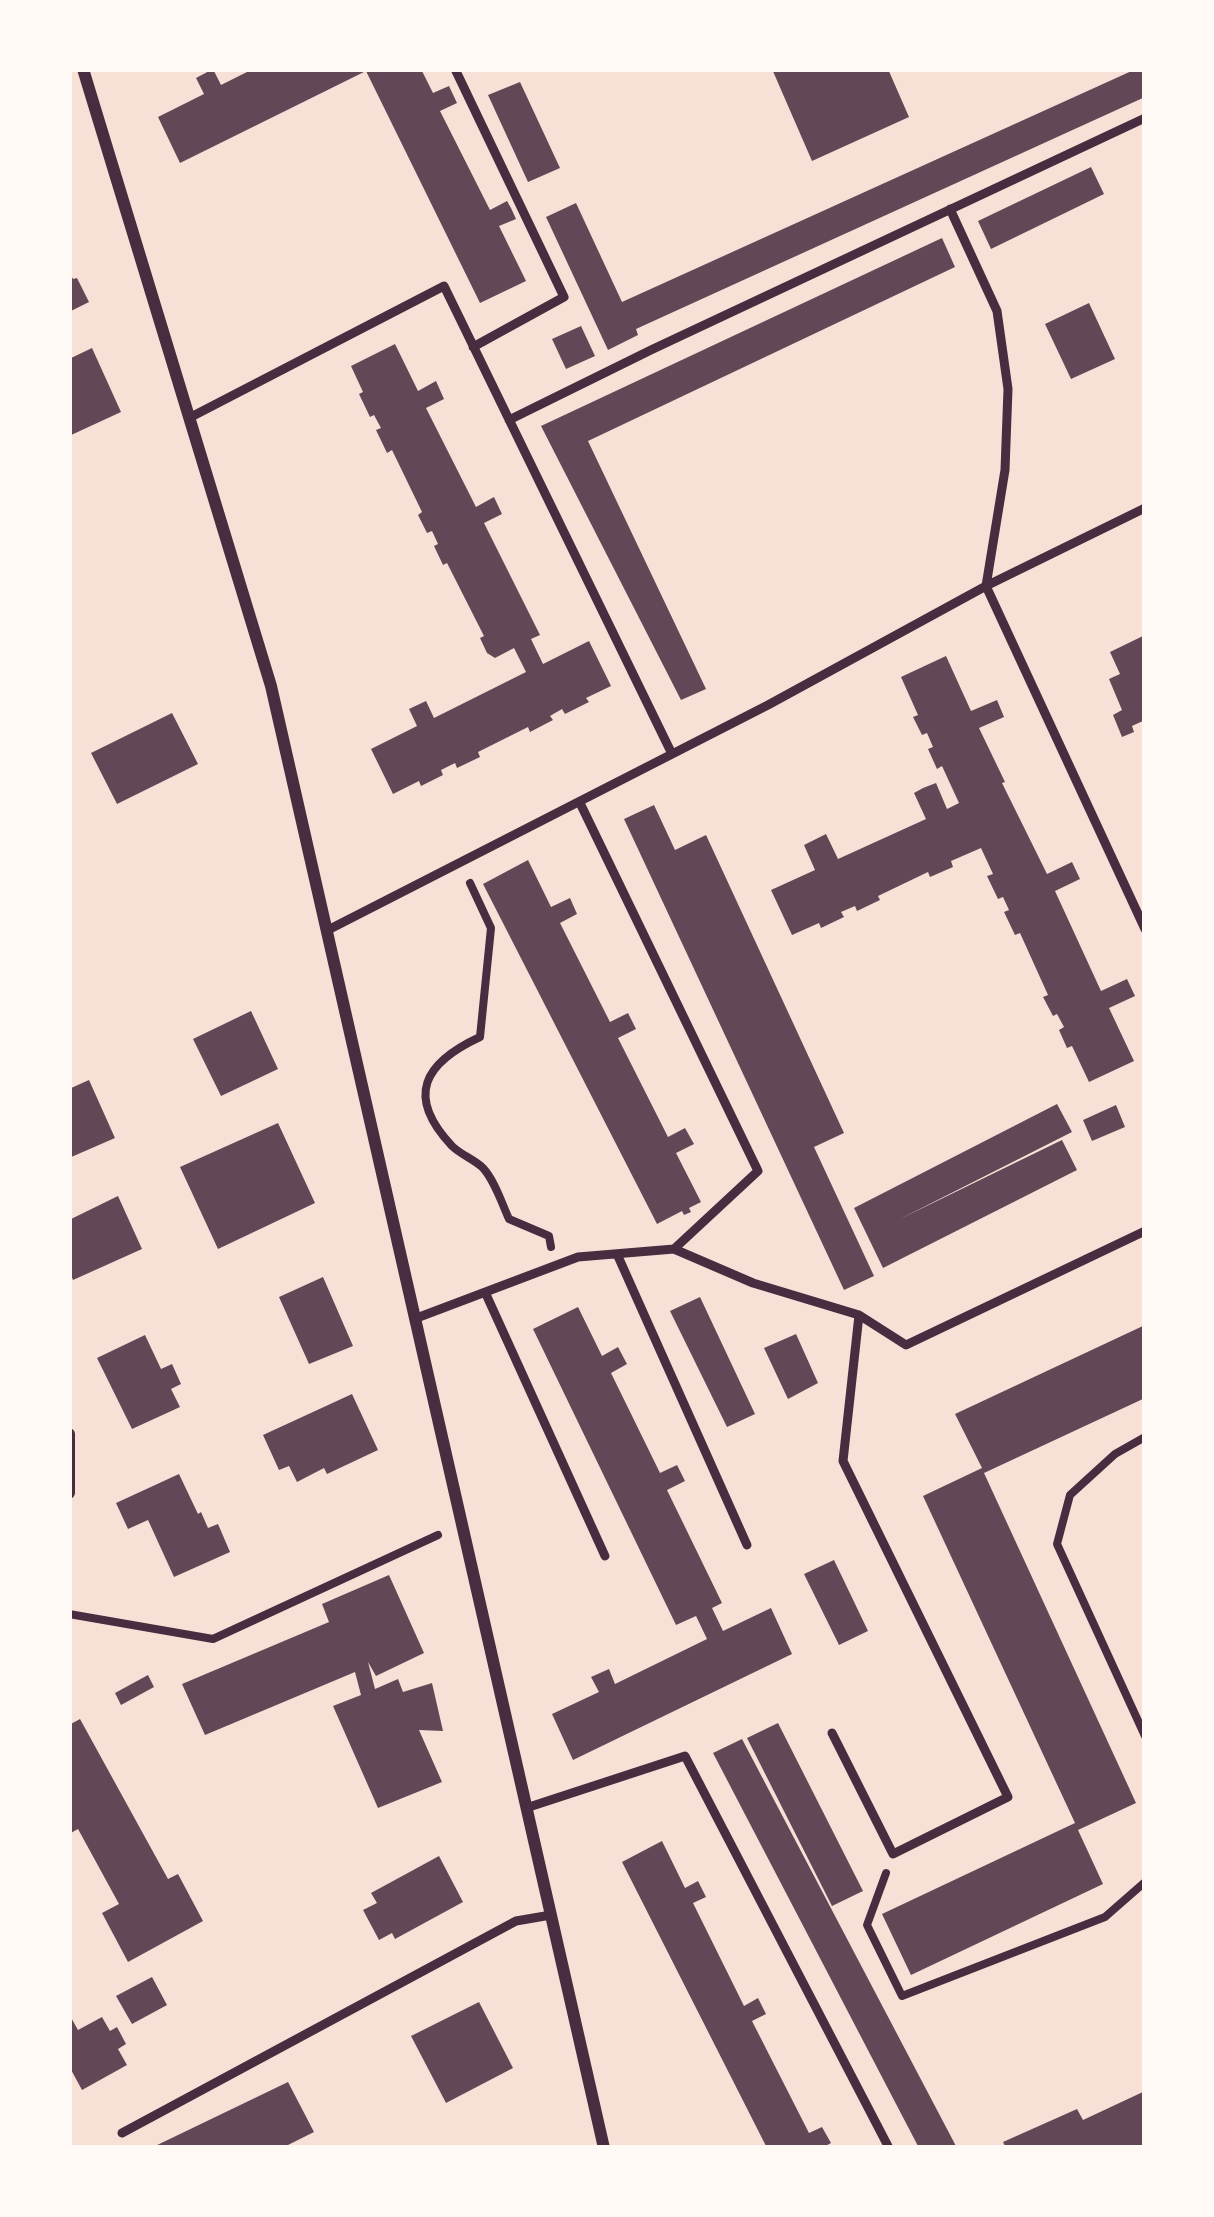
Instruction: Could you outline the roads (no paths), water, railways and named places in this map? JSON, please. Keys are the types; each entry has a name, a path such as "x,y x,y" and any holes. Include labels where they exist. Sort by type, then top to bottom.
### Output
{"street":[{"path":"82,69 271,686 604,2148"},
{"path":"69,1434 69,1493"}],"lane":[{"path":"455,69 564,297 473,347"},
{"path":"509,421 1145,118"},
{"path":"950,209 997,310 1008,388 1005,470 986,586 1145,929"},
{"path":"189,418 443,286 672,754"},
{"path":"326,931 769,705 986,586 1145,508"},
{"path":"580,803 758,1171 674,1249"},
{"path":"415,1319 578,1257 674,1249 753,1283 859,1315 906,1345 1145,1231"},
{"path":"617,1254 747,1545"},
{"path":"485,1292 605,1556"},
{"path":"832,1733 893,1854 1008,1797 843,1461 859,1315"},
{"path":"526,1808 685,1756 889,2148"},
{"path":"122,2134 516,1921 551,1915"}]}
